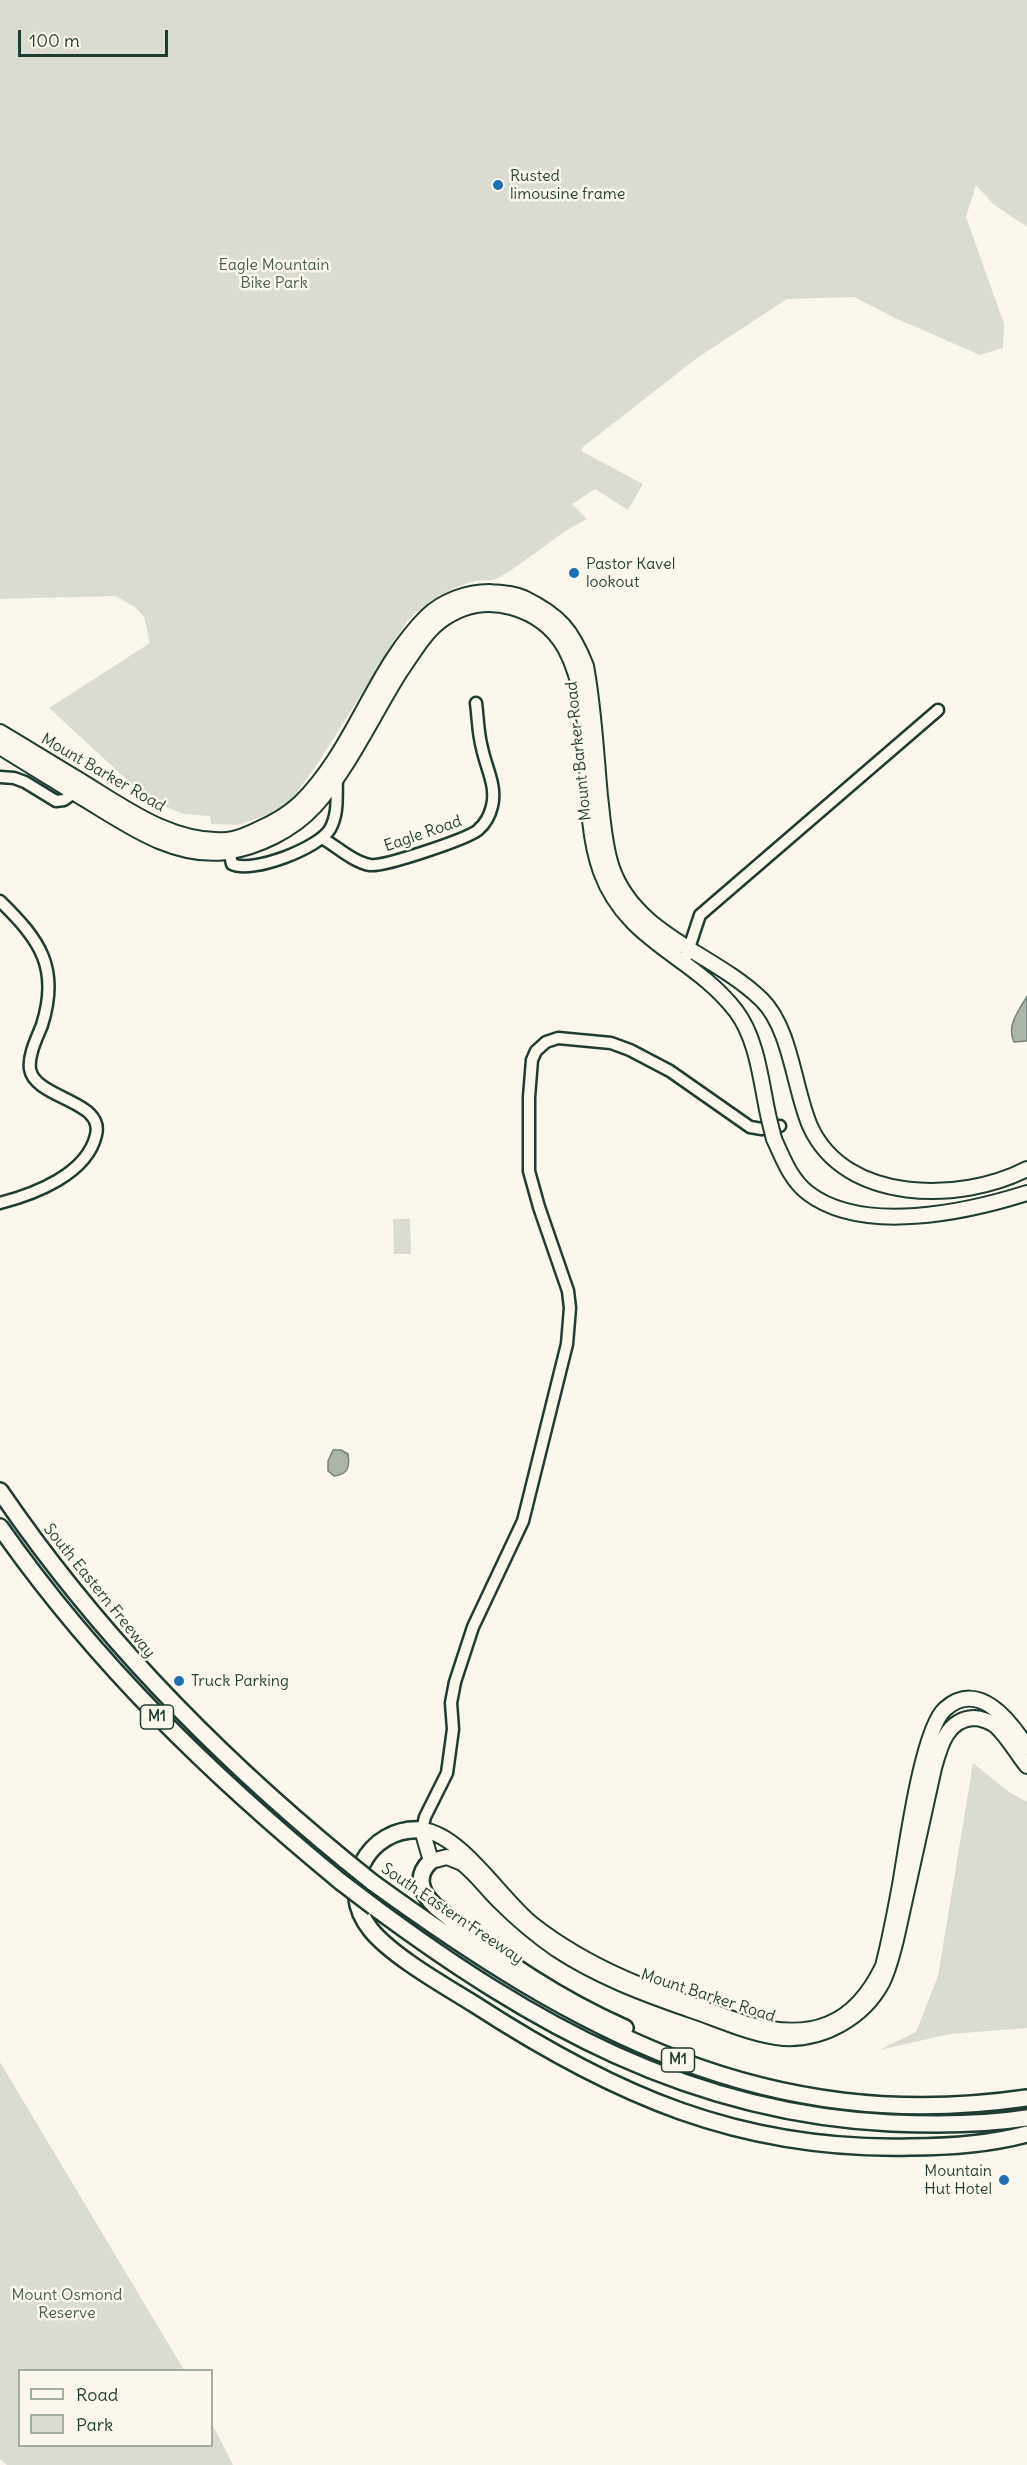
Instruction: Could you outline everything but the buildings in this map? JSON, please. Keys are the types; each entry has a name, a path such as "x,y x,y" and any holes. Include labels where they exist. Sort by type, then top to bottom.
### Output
{"highway":[{"name":"South Eastern Freeway","path":"0,1491 63,1578 133,1662 248,1776 372,1882 467,1948 550,2000 598,2026 696,2067 748,2084 800,2096 854,2104 907,2106 1027,2098"},
{"name":"M1","path":"0,1527 67,1615 159,1719 237,1795 374,1907 462,1970 554,2025 651,2071 702,2089 806,2115 859,2121 967,2124 1027,2118"},
{"path":"423,1827 392,1834 374,1847 364,1860 358,1874 356,1889 360,1910 367,1925 388,1946 442,1984 507,2026 607,2082 706,2121 773,2138 817,2144 884,2148 922,2147 962,2145 1027,2134"},
{"path":"431,1862 425,1868 421,1878 423,1891 430,1902 480,1941 531,1976 618,2024 800,2096"}],"main road":[{"name":"Mount Barker Road","path":"228,846 279,820 311,791 328,769 410,636 428,615 450,601 465,595 480,592 514,593 546,609 561,621 575,639 586,666 590,683 605,839 612,868 625,895 644,916 748,987 765,1002 781,1031 811,1127 822,1147 858,1175 879,1185 909,1191 976,1186 1027,1169"},
{"name":"Mount Barker Road","path":"0,747 79,788 172,831 228,846 253,845 291,826 314,808 337,776 410,658 438,623 454,613 482,603 510,607 538,618 552,630 564,647 578,684 593,844 609,893 618,908 636,928 684,963 723,997 743,1023 756,1058 774,1128 788,1170 808,1193 835,1207 857,1213 879,1215 938,1212 991,1204 1027,1193"},
{"name":"Mount Barker Road","path":"0,732 79,788"},
{"name":"Mount Barker Road","path":"423,1827 457,1846 498,1892 530,1922 570,1951 602,1970 747,2024 801,2032 834,2022 848,2013 867,1994 884,1966 922,1765 934,1725 943,1710 955,1702 973,1699 989,1704 1011,1724 1027,1747"},
{"name":"Mount Barker Road","path":"431,1862 447,1857 462,1863 502,1904 536,1933 572,1959 608,1979 746,2029 784,2038 802,2037 819,2034 845,2022 870,2000 882,1984 889,1968 896,1940 936,1760 941,1743 952,1727 963,1719 977,1718 994,1725 1027,1767"},
{"path":"423,1827 431,1862"}],"street":[{"name":"Eagle Road","path":"322,838 369,865 397,861 477,831 487,820 492,807 493,793 492,779 479,737 476,703"},
{"path":"684,963 700,915 938,710"},
{"path":"228,846 232,864 238,867 249,867 287,856 322,838 329,831 336,812 337,776"},
{"path":"0,777 25,782 56,801 64,800 79,788"},
{"path":"0,901 31,933 44,956 49,976 48,1003 31,1058 30,1069 33,1077 47,1089 92,1115 97,1130 93,1146 69,1172 31,1193 0,1203"},
{"path":"423,1827 447,1773 453,1729 451,1703 454,1682 474,1627 523,1521 567,1344 570,1308 568,1291 539,1208 529,1171 530,1073 536,1051 546,1042 558,1038 611,1043 630,1050 670,1071 750,1127 774,1128"}],"green space":[{"name":"Eagle Mountain Bike Park","path":"0,0 1027,0 1027,227 993,204 976,185 966,217 1004,324 1003,348 980,355 895,318 854,297 787,299 697,358 583,447 581,451 643,484 628,510 595,489 572,504 587,519 498,578 475,581 456,588 438,596 422,608 407,621 320,760 292,799 275,812 238,825 211,824 210,816 184,814 150,801 49,708 150,643 144,617 136,608 116,596 0,599"},
{"path":"393,1219 410,1219 411,1254 394,1254"},
{"path":"973,1763 1009,1792 1027,1802 1027,2028 950,2034 879,2050 916,2032 938,1976"},
{"name":"Mount Osmond Reserve","path":"0,2062 183,2369 18,2369 18,2447 213,2447 213,2426 233,2465 7,2465 0,2459"}],"shaded area":[{"path":"1027,996 1027,1041 1014,1042 1012,1024"},
{"path":"333,1450 341,1450 348,1454 349,1459 347,1470 334,1476 328,1471 328,1461"}],"place":[{"name":"Rusted limousine frame","path":"498,185"},
{"name":"Pastor Kavel lookout","path":"574,573"},
{"name":"Truck Parking","path":"179,1681"},
{"name":"Mountain Hut Hotel","path":"1004,2180"}]}
